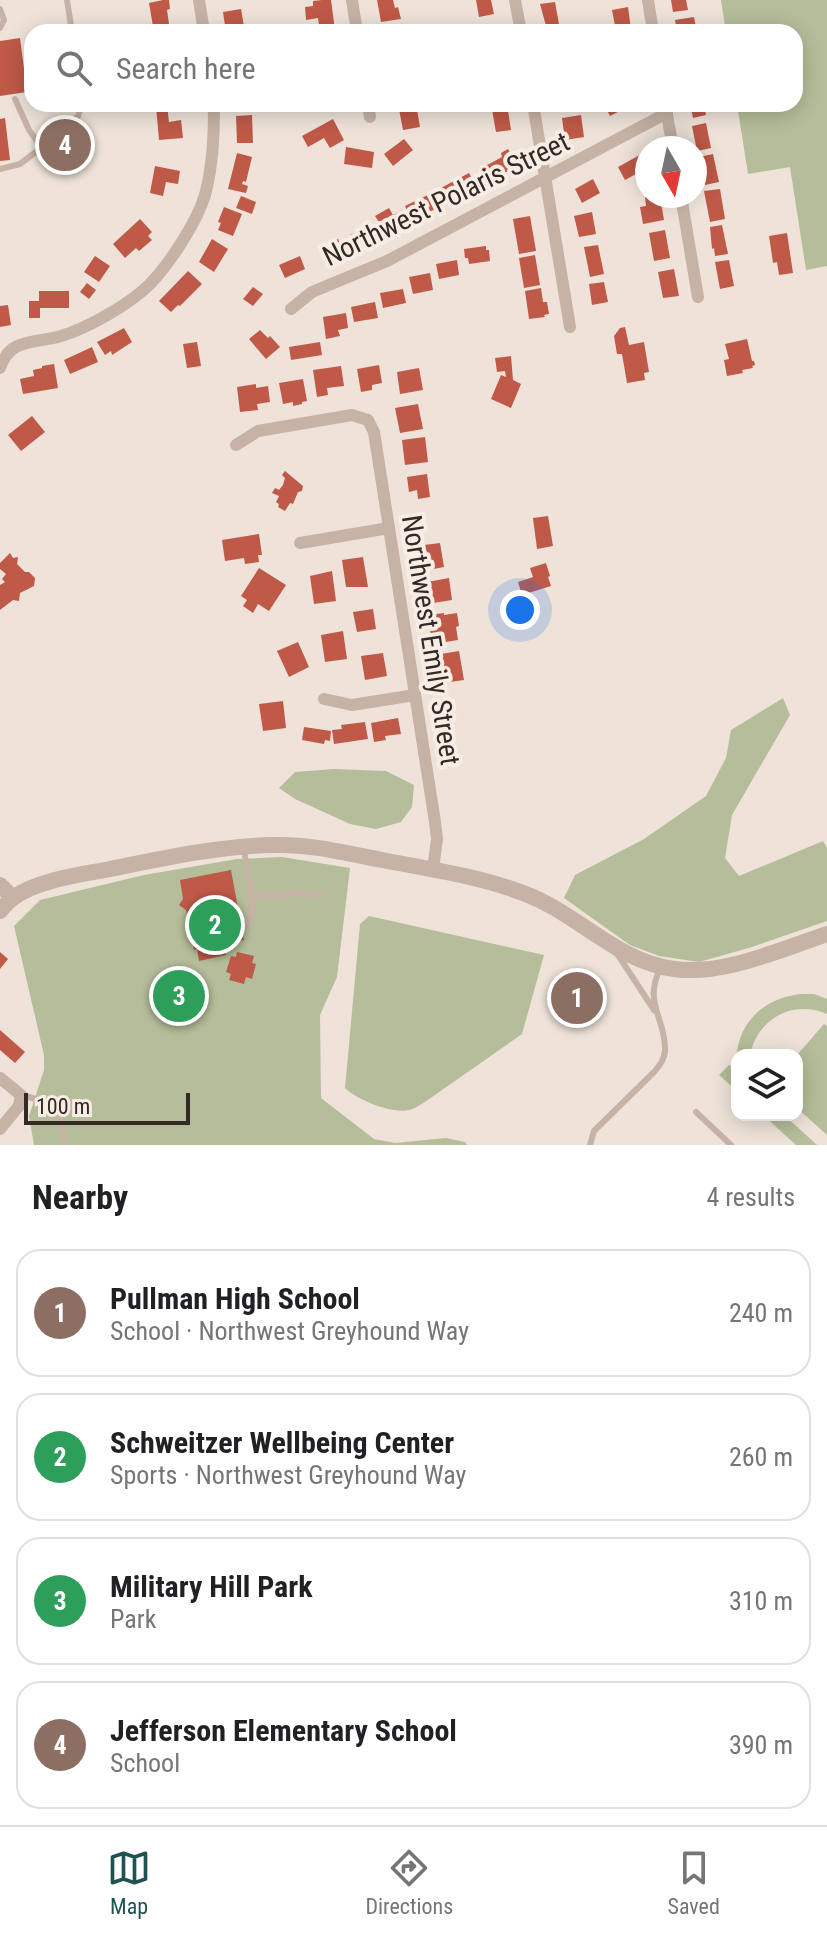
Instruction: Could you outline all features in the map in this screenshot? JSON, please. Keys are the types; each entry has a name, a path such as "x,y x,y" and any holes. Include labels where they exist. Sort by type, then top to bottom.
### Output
{"street":[{"path":"199,0 203,24"},
{"path":"352,0 356,24"},
{"path":"515,0 520,24"},
{"path":"648,0 652,24"},
{"path":"0,368 10,350 24,343 62,336 107,316 150,284 183,241 204,198 214,151 214,112"},
{"path":"534,112 570,327"},
{"name":"Northwest Polaris Street","path":"291,309 312,292 387,261 661,112"},
{"path":"667,112 671,136"},
{"path":"683,208 698,297"},
{"name":"Northwest Emily Street","path":"236,445 258,431 352,415 368,420 374,432 437,839 433,869"},
{"path":"300,543 389,528"},
{"path":"324,699 352,705 415,695"},
{"path":"0,911 13,898 40,886 85,874 244,846 298,845 433,869 528,894 634,957 660,967 687,970 730,966 827,934"},
{"path":"0,885 13,898"},
{"path":"0,1078 20,1101 0,1129"}],"lane":[{"path":"67,0 71,24"},
{"path":"0,9 4,20 0,28"},
{"path":"15,99 29,130 42,148"},
{"path":"0,169 20,164 42,148 79,112"},
{"path":"244,846 253,908 247,927"},
{"path":"252,897 299,893 321,895"},
{"path":"610,942 656,1012"},
{"path":"590,1145 594,1131 662,1062 665,1051 653,987 660,967"},
{"path":"20,1101 40,1099 51,1104 60,1118 65,1145"},
{"path":"696,1112 731,1145"}],"green space":[{"path":"721,0 827,0 827,266 806,270 790,167 748,174 738,112 803,112 803,24 725,24"},
{"path":"783,698 790,715 732,815 725,858 739,876 823,841 827,848 827,921 699,962 659,956 630,945 564,898 575,875 644,839 706,796 726,758 731,730"},
{"path":"334,769 386,771 414,785 412,807 401,822 376,829 350,824 295,799 279,788 295,772"},
{"path":"282,857 350,868 337,977 320,1015 321,1098 374,1139 395,1143 446,1138 467,1145 34,1145 29,1116 44,1070 44,1055 14,926 40,900 144,875 237,859"},
{"path":"369,916 544,955 522,1034 409,1110 375,1105 345,1088 360,924"},
{"path":"814,994 827,999 827,1014 802,1009 778,1015 760,1031 752,1049 737,1049 752,1018 761,1009 786,997"},
{"path":"824,1024 827,1026 827,1135 803,1113 802,1049"},
{"path":"731,1066 731,1086 719,1075"},
{"path":"770,1121 791,1121 817,1145 796,1145"}],"building":[{"path":"169,0 169,24 153,24 149,3"},
{"path":"331,0 334,24 319,24 318,18 306,20 305,7 313,6 313,1"},
{"path":"377,0 393,0 401,19 381,22"},
{"path":"476,0 491,0 494,14 479,17"},
{"path":"671,0 686,0 688,10 673,12"},
{"path":"555,2 559,24 545,24 540,4"},
{"path":"628,7 630,24 615,24 612,10"},
{"path":"241,9 244,24 225,24 223,12"},
{"path":"694,17 695,24 676,24 675,20"},
{"path":"20,38 24,92 0,96 0,41"},
{"path":"157,112 168,112 169,122 181,120 183,138 159,140"},
{"path":"400,112 417,112 420,127 403,130"},
{"path":"492,112 508,112 511,130 496,132"},
{"path":"692,112 705,112 706,115 693,118"},
{"path":"252,115 253,143 237,143 236,116"},
{"path":"581,115 584,137 565,140 562,118"},
{"path":"5,118 10,160 0,161 0,119"},
{"path":"333,119 344,140 330,148 324,138 308,147 302,136"},
{"path":"706,123 711,148 707,149 707,136 694,136 692,126"},
{"path":"404,139 413,150 393,166 384,154"},
{"path":"346,147 374,152 372,168 344,164"},
{"path":"508,149 515,162 510,165 512,169 487,182 480,169 502,157 501,153"},
{"path":"237,153 252,157 246,182 242,184 248,186 246,193 228,189"},
{"path":"713,154 719,182 707,185 707,155"},
{"path":"635,158 635,175 625,180 618,167"},
{"path":"155,166 180,171 178,184 166,182 163,196 150,193"},
{"path":"469,173 476,186 445,202 439,189"},
{"path":"593,179 600,193 582,203 575,189"},
{"path":"720,189 725,219 710,222 707,191"},
{"path":"436,191 443,205 412,221 405,206"},
{"path":"241,196 256,202 252,214 236,208"},
{"path":"224,207 242,214 233,236 218,230"},
{"path":"389,208 393,215 402,210 409,223 383,237 375,216"},
{"path":"640,208 662,208 664,220 643,224"},
{"path":"592,212 596,234 579,237 574,216"},
{"path":"530,216 536,251 519,254 513,219"},
{"path":"140,219 152,232 148,236 152,240 125,258 113,244"},
{"path":"722,225 728,254 715,256 710,227"},
{"path":"370,227 376,241 356,249 350,235"},
{"path":"665,230 670,258 654,261 649,233"},
{"path":"787,233 793,273 779,275 777,262 773,263 769,236"},
{"path":"212,239 228,249 214,272 199,262"},
{"path":"338,239 344,253 327,261 321,247"},
{"path":"598,245 604,274 590,277 584,247"},
{"path":"486,246 490,261 469,264 464,249"},
{"path":"535,255 540,285 524,288 519,258"},
{"path":"95,256 110,266 99,282 84,272"},
{"path":"300,256 305,269 285,278 279,265"},
{"path":"457,260 459,275 439,279 436,264"},
{"path":"729,260 734,286 720,289 715,262"},
{"path":"674,269 679,296 663,298 658,272"},
{"path":"188,271 202,284 171,312 159,301"},
{"path":"430,273 433,290 413,294 409,277"},
{"path":"604,282 608,302 592,305 589,284"},
{"path":"87,283 96,290 89,299 80,292"},
{"path":"253,287 263,294 253,306 243,299"},
{"path":"541,288 549,314 529,319 525,291"},
{"path":"403,289 406,303 383,308 380,293"},
{"path":"39,291 69,291 69,308 40,308 40,318 29,318 29,301 39,301"},
{"path":"375,302 378,318 354,322 351,307"},
{"path":"8,305 11,325 0,327 0,306"},
{"path":"346,313 348,328 338,330 340,336 326,339 323,317"},
{"path":"625,327 629,345 644,342 649,372 644,373 645,380 627,383 622,354 617,354 614,336"},
{"path":"124,328 132,342 112,355 111,351 105,355 97,342"},
{"path":"260,330 280,347 266,359 249,339"},
{"path":"747,339 755,365 742,370 743,373 727,376 724,360 729,359 725,344"},
{"path":"197,342 201,366 187,368 183,344"},
{"path":"320,342 322,355 291,360 289,347"},
{"path":"92,347 98,362 70,374 64,360"},
{"path":"511,356 513,380 521,384 511,408 491,399 501,375 506,377 505,371 497,372 495,358"},
{"path":"54,364 58,388 23,394 20,379 34,376 33,370 42,366"},
{"path":"379,365 382,383 372,385 372,390 361,392 357,369"},
{"path":"341,366 344,386 327,388 328,395 317,397 313,370"},
{"path":"419,368 423,390 400,394 397,372"},
{"path":"303,379 307,401 293,406 293,402 283,404 279,383"},
{"path":"256,384 256,388 268,386 270,402 257,404 258,410 240,412 237,387"},
{"path":"418,404 423,429 400,433 395,408"},
{"path":"32,416 45,432 21,451 8,435"},
{"path":"425,437 428,462 405,465 402,440"},
{"path":"285,471 303,486 293,504 290,503 285,511 276,502 279,496 272,493 283,485 285,478 282,475"},
{"path":"427,474 430,497 418,499 417,490 409,492 407,477"},
{"path":"548,516 553,546 537,549 533,518"},
{"path":"259,534 262,555 258,555 259,562 245,564 244,558 225,561 222,540"},
{"path":"440,543 444,567 423,571 420,553 425,552 424,545"},
{"path":"10,553 13,558 18,557 17,564 25,572 35,578 34,586 20,593 19,601 13,600 0,610 0,585 5,582 2,579 6,574 0,569 0,563"},
{"path":"363,557 368,587 346,587 342,560"},
{"path":"546,563 551,586 522,595 518,582 533,577 530,568"},
{"path":"259,568 286,585 269,611 258,604 253,613 243,606 247,600 241,596"},
{"path":"332,571 336,601 314,604 310,576"},
{"path":"449,578 452,600 433,603 427,582"},
{"path":"373,609 376,629 357,632 353,612"},
{"path":"457,613 458,640 439,643 431,636 428,615"},
{"path":"343,631 347,659 325,662 321,635"},
{"path":"298,642 309,667 289,677 277,651"},
{"path":"459,651 464,680 443,683 435,655"},
{"path":"383,653 387,676 365,680 361,656"},
{"path":"283,701 286,728 263,731 259,704"},
{"path":"398,718 401,734 385,736 386,740 374,742 371,723"},
{"path":"365,722 368,739 334,744 332,730 342,729 341,725"},
{"path":"304,727 331,731 330,741 325,740 324,744 302,740"},
{"path":"231,870 244,940 224,944 226,955 199,961 186,910 179,905 183,899 180,880"},
{"path":"0,952 8,959 0,969"},
{"path":"237,952 254,956 252,963 256,964 252,979 246,977 244,984 229,980 231,974 226,972 231,956 236,957"},
{"path":"0,1030 25,1052 15,1063 0,1050"}],"place":[{"name":"Jefferson Elementary School","path":"65,145"},
{"name":"Schweitzer Wellbeing Center","path":"215,925"},
{"name":"Military Hill Park","path":"179,996"},
{"name":"Pullman High School","path":"577,998"}]}
